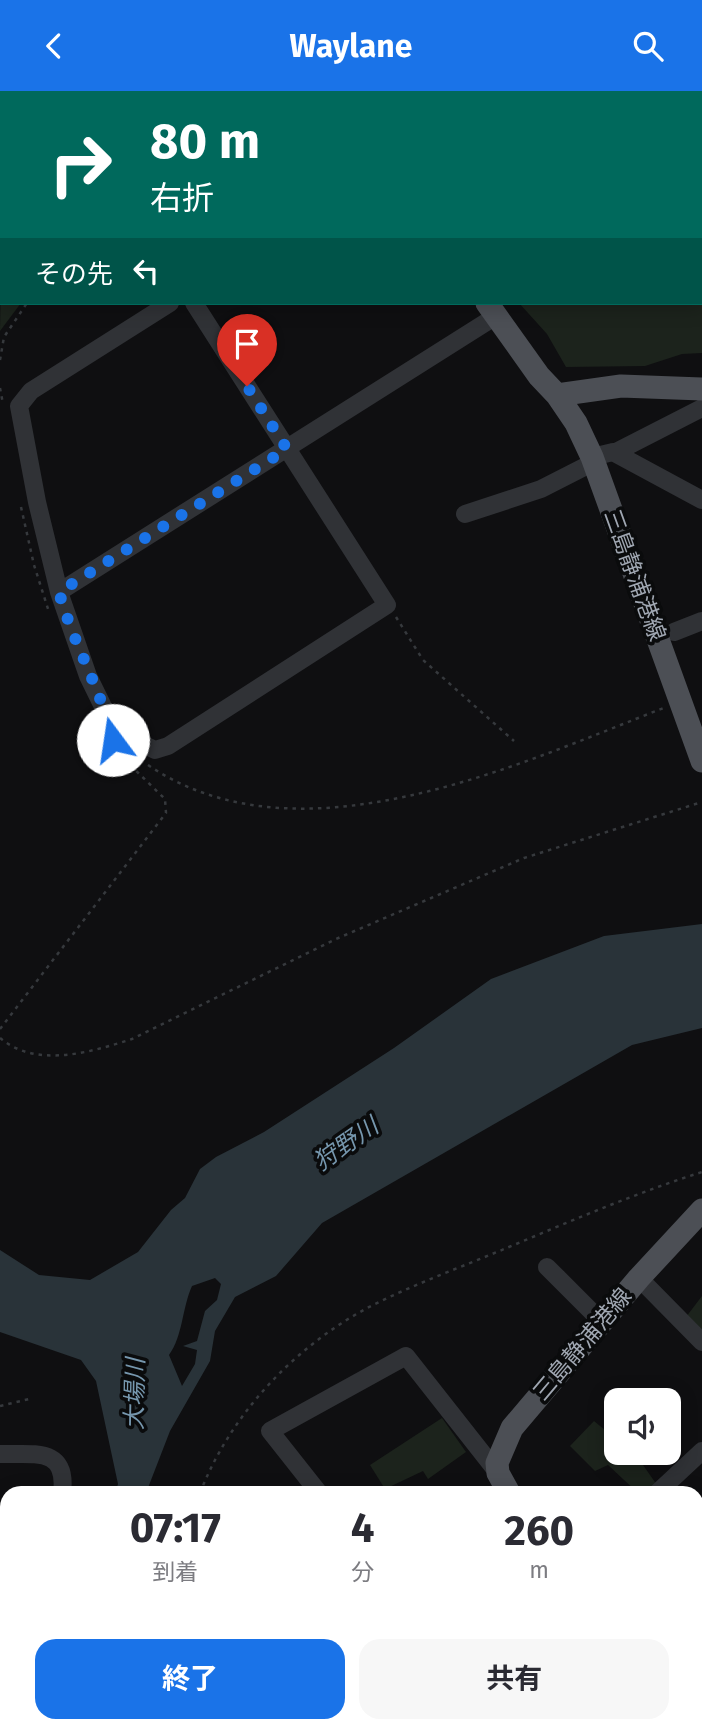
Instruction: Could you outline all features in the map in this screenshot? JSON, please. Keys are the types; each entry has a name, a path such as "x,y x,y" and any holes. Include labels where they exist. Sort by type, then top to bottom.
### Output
{"main road":[{"name":"三島静浦港線","path":"491,309 539,376 557,395 600,457 702,761"},
{"path":"557,395 621,386 702,389"},
{"name":"三島静浦港線","path":"503,1483 499,1453 512,1428 601,1321 702,1210"}],"street":[{"path":"167,305 31,391 20,404 25,450 59,592 89,676 110,721 110,728 155,750 168,747 387,605 195,305"},
{"path":"59,592 287,449 491,309"},
{"path":"465,514 541,489 702,408"},
{"path":"600,457 702,500"},
{"path":"674,632 702,621"},
{"path":"547,1267 601,1321"},
{"path":"639,1278 702,1342"},
{"path":"313,1486 270,1431 406,1356 503,1483"},
{"path":"664,1486 702,1451"},
{"path":"0,1454 38,1454 53,1458 60,1465 63,1486"}],"path":[{"path":"0,360 4,337 26,305"},
{"path":"387,605 423,660 503,730 511,742 514,741"},
{"path":"0,1029 166,813 165,799 125,761 113,740 110,728"},
{"path":"0,1038 31,1054 58,1055 100,1049 131,1039 336,939 524,858 702,802"},
{"path":"203,1486 216,1457 260,1396 300,1355 351,1318 417,1285 656,1187 702,1172"},
{"path":"0,1406 29,1398"}],"shaded area":[{"path":"0,305 20,305 0,331"},
{"path":"521,305 702,305 702,353 682,354 645,366 566,367 547,334"},
{"path":"702,1296 702,1334 686,1317"},
{"path":"442,1418 466,1452 428,1479 423,1471 391,1486 383,1486 370,1465"},
{"path":"594,1421 604,1429 604,1465 608,1465 595,1471 570,1446"},
{"path":"608,1465 643,1465 657,1485 630,1486"}],"water":[{"path":"702,924 702,1028 632,1045 322,1223 276,1276 235,1297 215,1331 210,1361 170,1431 149,1486 117,1486 96,1381 81,1360 0,1332 0,1250 39,1275 90,1280 138,1252 171,1210 185,1198 200,1169 216,1157 264,1132 394,1048 491,979 604,936","holes":["215,1278 221,1284 217,1300 205,1311 197,1341 183,1346 197,1350 195,1364 182,1386 169,1355 177,1339 192,1286"]}],"route":[{"path":"113,740 104,704 89,676 59,592 287,449 247,386"}],"water label":[{"name":"狩野川","path":"346,1144"},
{"name":"大場川","path":"135,1394"}]}
